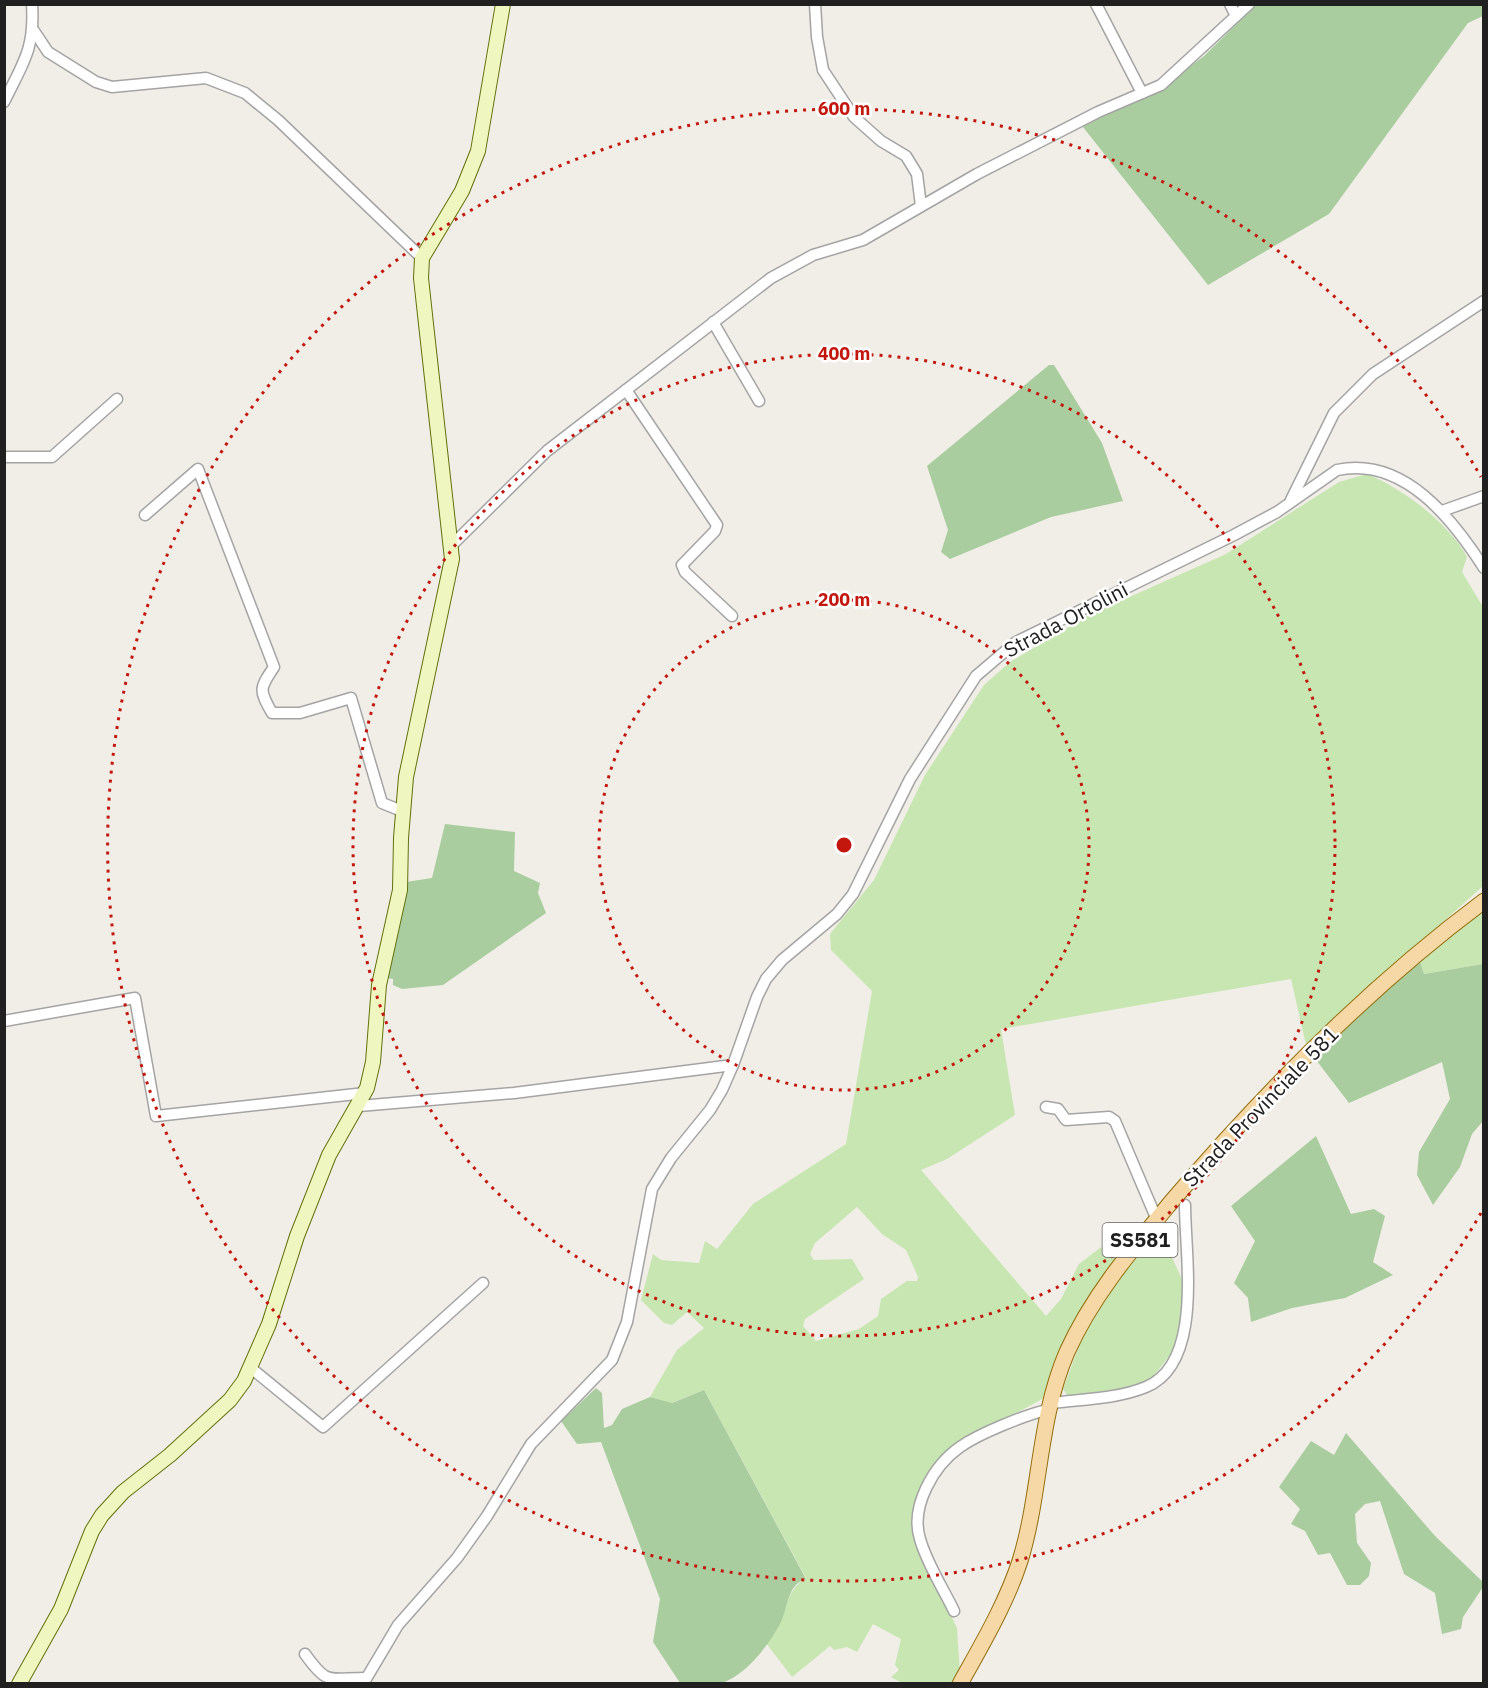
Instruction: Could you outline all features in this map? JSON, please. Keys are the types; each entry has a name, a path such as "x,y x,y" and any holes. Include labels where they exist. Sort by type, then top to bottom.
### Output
{"main road":[{"path":"19,1683 61,1609 92,1531 102,1515 123,1492 170,1455 230,1400 250,1368 329,1155 362,1099 373,1062 380,985 400,890 402,811 415,724 446,590 452,545 442,483 421,278 422,258 462,191 478,151 503,4"},
{"name":"Strada Provinciale 581","path":"960,1683 986,1637 1020,1561 1050,1406 1067,1353 1093,1306 1123,1260 1224,1140 1360,1004 1484,901"}],"street":[{"path":"4,102 29,51 34,31 32,4"},
{"path":"815,4 817,37 823,70 854,117 881,141 906,156 917,174 921,206"},
{"path":"1096,4 1142,93"},
{"path":"1230,4 1236,16"},
{"path":"452,545 547,451 771,278 813,255 862,240 1027,148 1161,85 1249,4"},
{"path":"34,31 48,52 96,82 112,87 206,78 245,93 278,120 422,258"},
{"path":"1289,502 1334,413 1373,374 1484,302"},
{"path":"713,322 759,401"},
{"path":"626,390 717,525 715,531 682,565 685,572 732,616"},
{"path":"4,457 52,457 117,399"},
{"name":"Strada Ortolini","path":"364,1681 398,1625 457,1558 487,1516 531,1444 612,1360 627,1322 652,1189 671,1158 710,1110 733,1065 753,1006 766,979 782,960 837,914 854,894 910,779 976,676 1016,642 1234,535 1337,470 1363,467 1399,478 1442,511 1484,568"},
{"path":"145,515 198,469 274,667 261,686 262,696 272,713 300,713 351,698 382,803 402,811"},
{"path":"1442,511 1484,496"},
{"path":"4,1021 135,998 156,1116 362,1099 514,1093 733,1065"},
{"path":"1046,1107 1058,1110 1066,1120 1109,1118 1115,1121 1157,1220"},
{"path":"954,1611 920,1540 917,1520 927,1486 944,1463 960,1447 1050,1406 1132,1392 1149,1386 1176,1357 1183,1344 1188,1318 1185,1205"},
{"path":"250,1368 323,1427 483,1283"},
{"path":"305,1654 318,1673 327,1678 364,1681"}],"green space":[{"path":"1256,5 1483,5 1483,16 1468,23 1329,214 1208,285 1079,122 1160,89 1204,56"},
{"path":"1049,365 1054,365 1102,443 1123,501 1051,517 950,559 941,552 948,530 927,466"},
{"path":"1367,474 1395,488 1437,519 1467,557 1462,572 1483,607 1483,886 1306,1045 1291,979 1001,1029 1015,1115 947,1159 921,1170 1046,1316 1061,1299 1079,1264 1100,1248 1135,1233 1084,1303 1044,1398 945,1452 928,1474 914,1505 915,1537 957,1628 960,1674 953,1683 902,1683 891,1677 899,1670 895,1665 901,1639 873,1624 857,1652 847,1647 834,1650 830,1646 792,1677 766,1643 792,1592 806,1578 704,1390 671,1403 650,1397 677,1350 704,1328 687,1312 672,1325 664,1323 641,1300 653,1254 661,1260 699,1263 705,1241 717,1249 753,1204 846,1144 872,991 831,950 830,934 874,880 925,775 984,685 1010,662 1089,615 1226,554 1339,482","holes":["857,1207 882,1234 906,1250 918,1277 917,1281 907,1281 881,1299 878,1316 859,1329 816,1341 803,1326 805,1319 864,1279 852,1259 814,1260 810,1254 815,1243"]},
{"path":"445,824 515,832 514,871 540,883 538,893 546,913 443,985 402,989 393,985 393,979 386,978 406,882 432,878"},
{"path":"1483,904 1483,964 1424,974 1419,959"},
{"path":"1419,959 1424,974 1483,964 1483,1121 1472,1134 1460,1167 1433,1205 1417,1175 1419,1152 1450,1099 1442,1062 1349,1103 1313,1056"},
{"path":"1316,1136 1351,1214 1374,1209 1385,1216 1373,1262 1393,1275 1345,1298 1292,1308 1251,1322 1248,1298 1234,1283 1255,1241 1231,1206"},
{"path":"1159,1228 1185,1286 1179,1343 1153,1377 1133,1387 1068,1396 1063,1389 1085,1330 1117,1276"},
{"path":"596,1388 602,1393 604,1428 612,1425 622,1409 650,1397 672,1403 704,1390 806,1579 799,1582 791,1592 783,1618 763,1650 748,1667 731,1679 712,1685 680,1683 653,1642 660,1599 601,1442 577,1444 561,1421"},
{"path":"1346,1433 1435,1536 1483,1582 1483,1587 1463,1617 1461,1629 1442,1634 1435,1593 1404,1574 1380,1501 1365,1504 1355,1514 1357,1543 1371,1563 1369,1576 1360,1585 1347,1585 1330,1553 1318,1555 1305,1531 1291,1524 1300,1509 1279,1487 1311,1441 1334,1455"}]}
